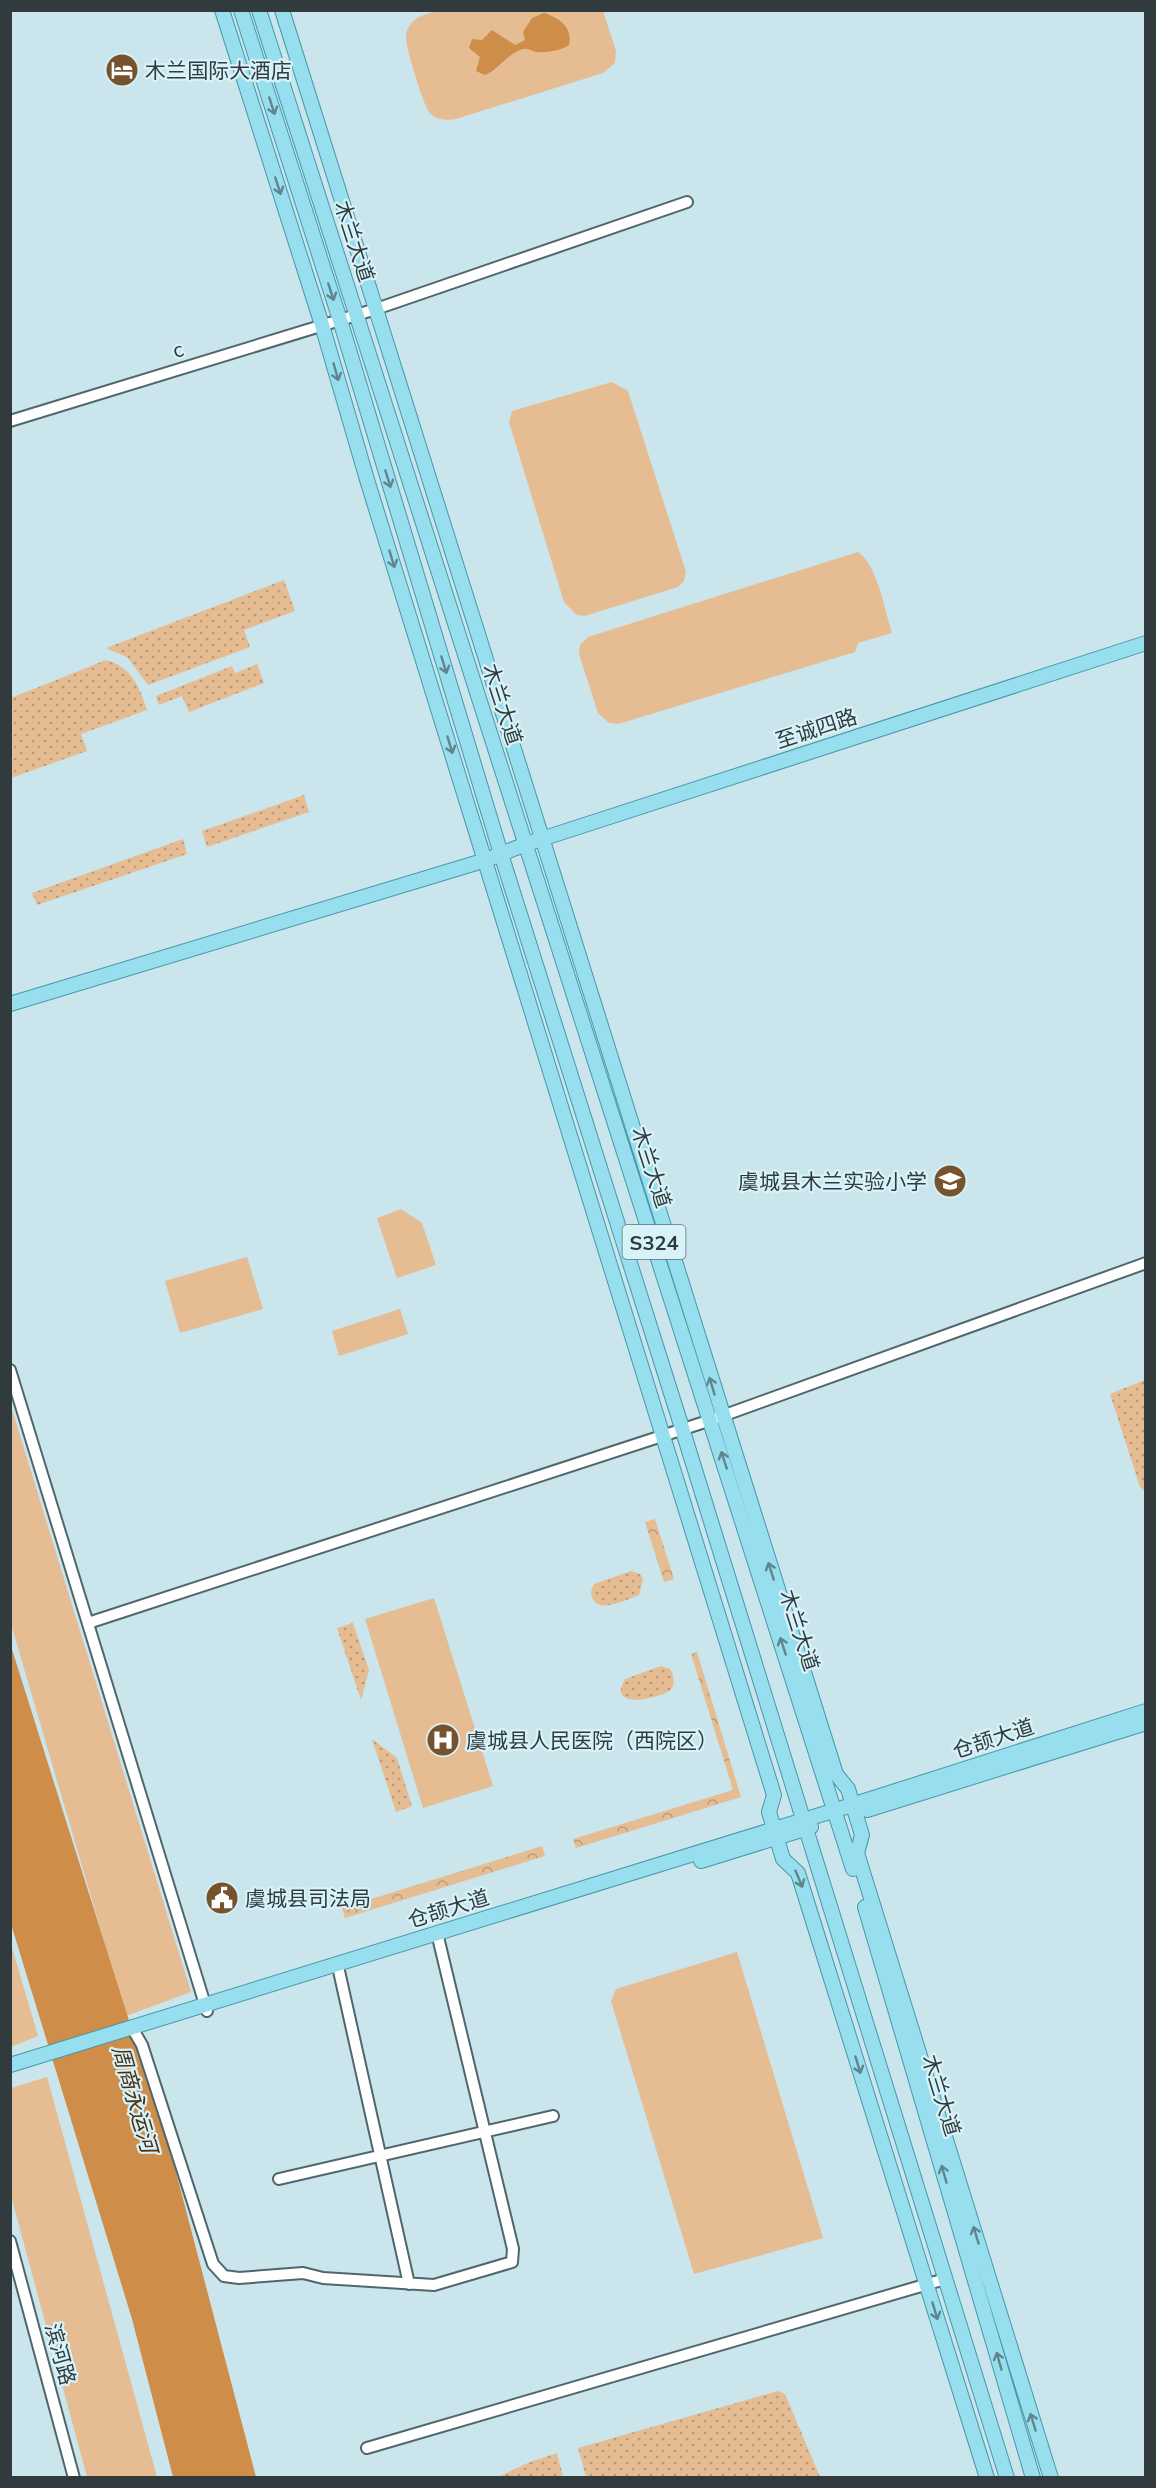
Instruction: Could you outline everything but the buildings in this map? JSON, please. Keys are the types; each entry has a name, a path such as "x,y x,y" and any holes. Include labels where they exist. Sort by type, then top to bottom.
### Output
{"main road":[{"path":"222,10 322,325 368,483 774,1795 769,1812 783,1859 798,1873 987,2478"},
{"name":"木兰大道","path":"241,10 340,320 501,854 682,1428 1007,2478"},
{"name":"木兰大道","path":"259,10 526,844 716,1418 837,1814 1034,2478"},
{"path":"282,10 544,839 716,1418 836,1774 848,1789 855,1809 862,1834 857,1853 1051,2478"},
{"name":"至诚四路","path":"10,1005 486,860 526,844 1146,643"},
{"name":"仓颉大道","path":"855,1809 1146,1712"},
{"name":"仓颉大道","path":"45,2058 837,1814 1146,1723"},
{"name":"仓颉大道","path":"206,2008 339,1971 438,1937"},
{"path":"10,2065 45,2058"},
{"path":"10,2072 45,2058"}],"street":[{"name":"c","path":"10,421 376,309 687,202"},
{"path":"88,1623 716,1418 1146,1263"},
{"path":"10,1370 206,2008"},
{"path":"134,2030 142,2045 213,2265 224,2276 239,2278 303,2273 323,2278 434,2285 512,2262 513,2249 438,1937"},
{"path":"339,1971 409,2284"},
{"path":"279,2179 554,2116"},
{"name":"滨河路","path":"10,2241 74,2478"},
{"path":"367,2448 945,2279"}],"green space":[{"path":"438,11 603,11 616,51 615,63 603,73 456,119 439,119 433,116 427,108 412,65 406,38 408,28 415,19"},
{"path":"612,382 628,391 686,572 684,581 678,587 585,616 577,615 564,602 509,422 512,411"},
{"path":"858,552 865,558 875,577 892,633 858,643 855,652 618,724 609,723 598,713 579,654 580,645 588,637"},
{"path":"284,580 295,611 244,630 250,647 148,685 127,657 106,648"},
{"path":"106,660 122,667 133,679 147,710 81,734 87,751 11,778 11,698"},
{"path":"257,664 264,683 189,712 182,696 159,705 156,696 232,666 235,673"},
{"path":"304,795 309,812 207,847 202,831"},
{"path":"183,839 187,854 37,905 32,893"},
{"path":"401,1209 422,1223 436,1265 397,1278 377,1218"},
{"path":"247,1257 263,1309 180,1333 165,1281"},
{"path":"400,1309 408,1334 339,1356 332,1331"},
{"path":"1146,1380 1145,1491 1140,1487 1110,1394"},
{"path":"10,1403 191,1992 126,2016 11,1624"},
{"path":"655,1519 674,1579 664,1582 645,1522"},
{"path":"631,1571 640,1574 643,1579 639,1595 613,1604 600,1605 595,1602 591,1593 594,1584"},
{"path":"434,1598 493,1786 423,1808 365,1619"},
{"path":"353,1623 369,1670 361,1700 337,1628"},
{"path":"697,1652 741,1797 576,1848 573,1839 733,1790 691,1654"},
{"path":"661,1666 670,1669 673,1674 674,1680 669,1691 654,1697 635,1700 627,1699 622,1695 621,1689 625,1679"},
{"path":"372,1739 397,1758 412,1806 396,1812"},
{"path":"542,1846 545,1856 345,1918 342,1908"},
{"path":"11,1944 38,2036 10,2047"},
{"path":"737,1952 823,2238 694,2274 611,2001 616,1989"},
{"path":"47,2077 157,2477 87,2477 11,2196 11,2088"},
{"path":"778,2391 785,2394 820,2477 586,2477 578,2448"},
{"path":"557,2453 563,2477 498,2477 530,2462"}],"water":[{"path":"544,13 564,24 569,34 569,45 549,52 519,50 490,73 485,75 476,71 480,57 469,48 472,39 482,40 492,30 515,45 525,40 523,32 532,18"},
{"name":"周商永运河","path":"10,1643 172,2157 256,2477 173,2477 132,2319 11,1924"}],"place":[{"name":"木兰国际大酒店","path":"122,70"},
{"name":"虞城县木兰实验小学","path":"950,1181"},
{"name":"虞城县人民医院（西院区）","path":"443,1740"},
{"name":"虞城县司法局","path":"222,1898"}]}
